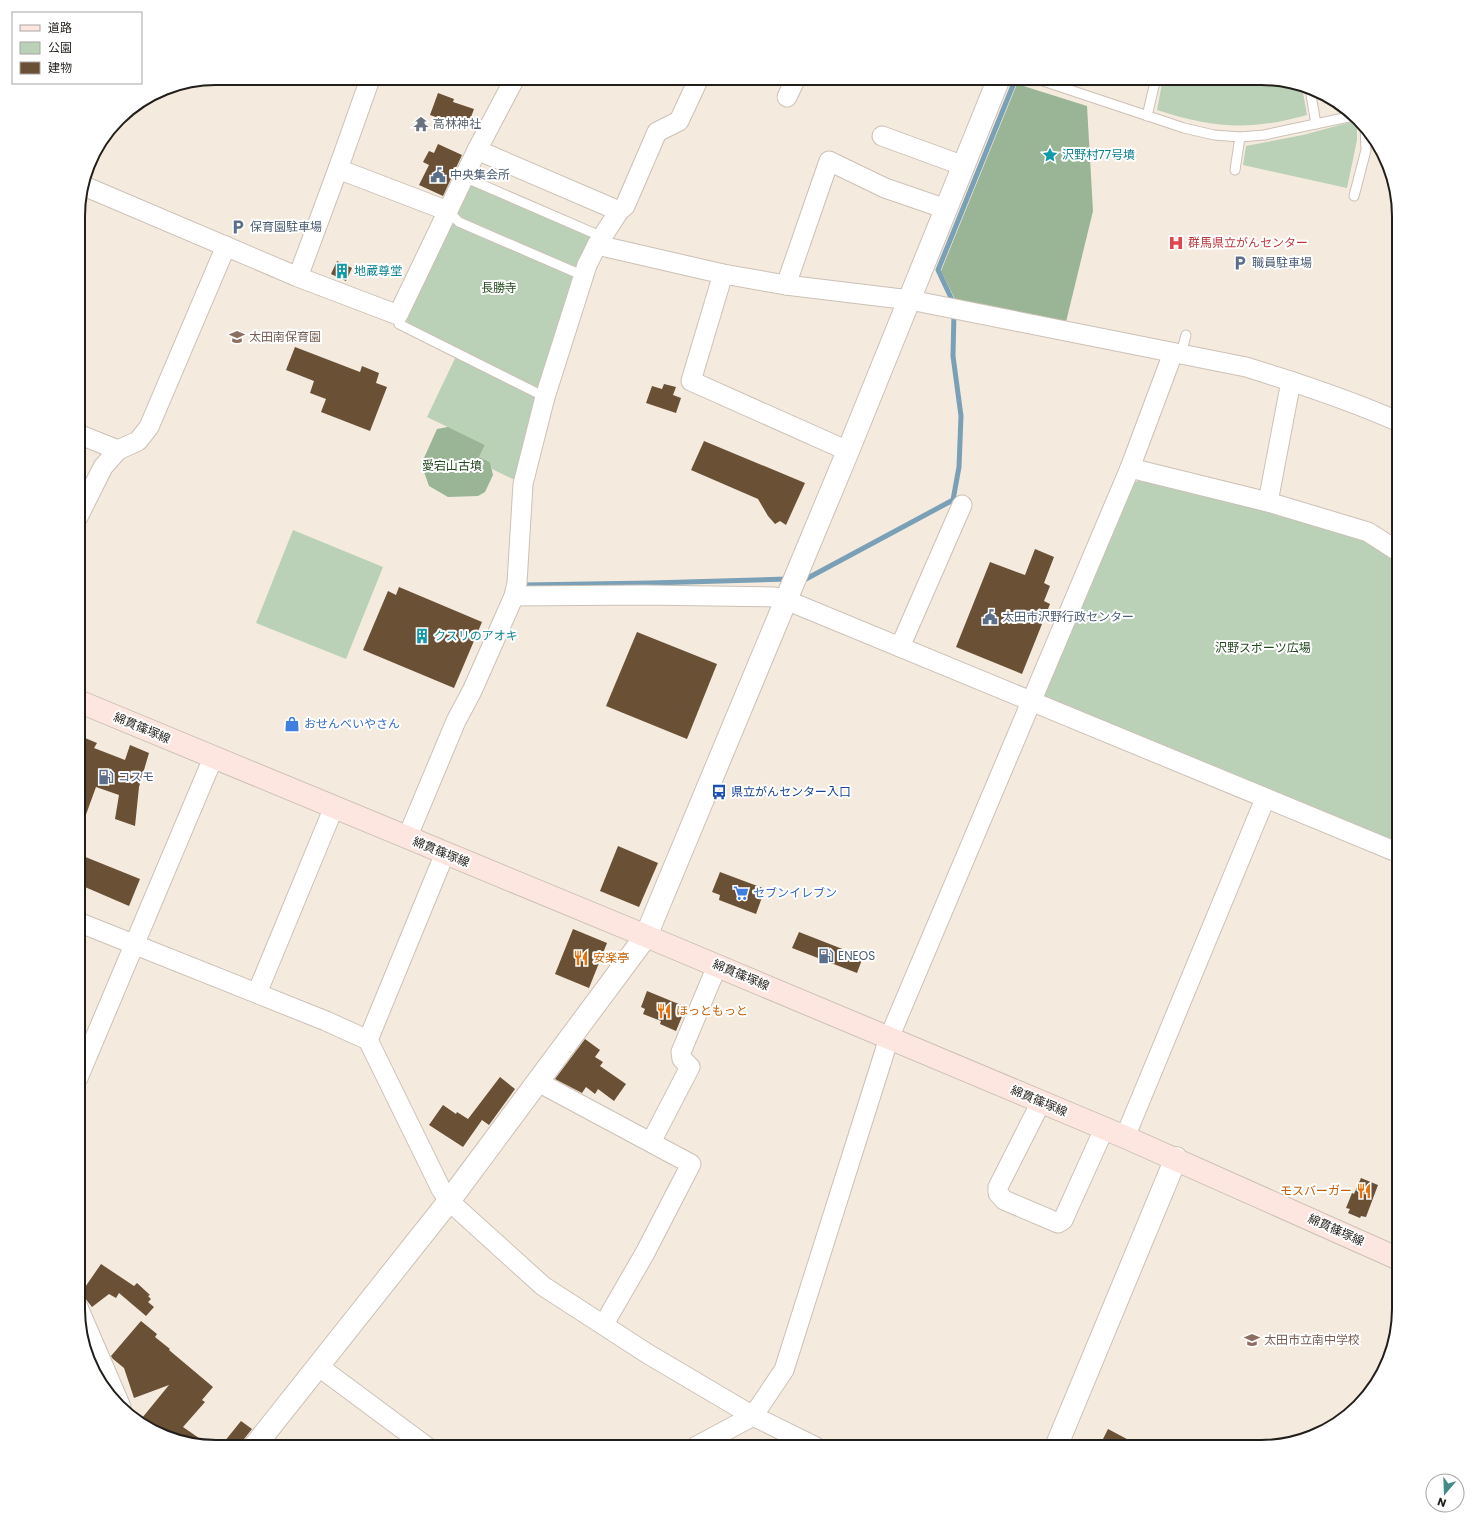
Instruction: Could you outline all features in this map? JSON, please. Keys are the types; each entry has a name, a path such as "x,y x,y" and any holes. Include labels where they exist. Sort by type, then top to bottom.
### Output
{"main road":[{"name":"綿貫篠塚線","path":"85,704 646,936 1176,1158 1392,1256"}],"street":[{"path":"298,277 338,169 367,85"},
{"path":"88,188 298,277 398,315 477,150 511,85"},
{"path":"407,838 456,721 472,691 514,596 517,584 523,484 545,397 587,266 600,240 625,206 657,132 679,121 696,85"},
{"path":"787,97 793,85"},
{"path":"260,1440 449,1200 646,936 848,451 996,85"},
{"path":"882,136 964,166"},
{"path":"477,150 620,211"},
{"path":"786,285 829,161 886,188 946,209"},
{"path":"338,169 448,211"},
{"path":"600,240 723,274 786,285 910,300 1246,367 1291,381 1392,419"},
{"path":"85,503 103,467 118,450 138,441 149,427 226,246"},
{"path":"723,274 691,381 848,451"},
{"path":"708,1440 753,1416 784,1370 889,1038 1130,468 1173,353"},
{"path":"1268,502 1291,381"},
{"path":"85,437 118,450"},
{"path":"1130,468 1268,502 1368,532 1392,547"},
{"path":"900,648 962,505"},
{"path":"514,596 644,595 774,597 786,600 1392,850"},
{"path":"85,1062 213,758"},
{"path":"1126,1137 1265,799"},
{"path":"257,993 334,807"},
{"path":"368,1040 445,853"},
{"path":"85,925 257,993 368,1040 441,1189 449,1200 543,1286 604,1324 648,1354 753,1416 802,1440"},
{"path":"651,1142 690,1067 682,1059 680,1052 717,966"},
{"path":"538,1082 691,1164 646,1253 604,1324"},
{"path":"1041,1102 998,1187 998,1193 1004,1200 1048,1220 1058,1223 1063,1220 1104,1129"},
{"path":"1059,1440 1176,1158"},
{"path":"87,1327 114,1392"},
{"path":"318,1366 418,1440"}],"lane":[{"path":"1055,85 1184,128 1214,135 1240,137 1271,134 1347,117"},
{"path":"1147,116 1154,85"},
{"path":"1311,95 1316,124"},
{"path":"1235,170 1240,137"},
{"path":"1354,196 1366,150 1365,137"},
{"path":"464,177 598,235 600,240"},
{"path":"448,211 459,222 584,276"},
{"path":"398,315 399,324 545,397"},
{"path":"1173,353 1182,350 1186,335"}],"green space":[{"path":"1017,85 1087,106 1093,211 1065,326 958,305 941,271"},
{"path":"1162,85 1270,85 1295,89 1303,92 1307,115 1268,124 1232,125 1196,121 1157,110"},
{"path":"1351,122 1357,127 1357,140 1347,188 1243,165 1246,146 1303,135"},
{"name":"長勝寺","path":"468,182 582,232 594,240 517,481 492,469 490,462 479,457 485,445 427,417 459,350 408,325 405,311"},
{"name":"愛宕山古墳","path":"448,427 485,445 479,457 490,462 493,475 485,492 478,496 448,497 429,486 423,469 424,458 437,429"},
{"name":"沢野スポーツ広場","path":"1141,480 1241,502 1377,544 1392,555 1392,844 1041,702 1132,483"},
{"path":"293,530 383,567 346,659 256,623"}],"building":[{"path":"438,93 454,99 453,102 474,109 468,125 448,118 447,121 430,115"},
{"name":"中央集会所","path":"438,144 462,155 443,196 419,185 429,165 423,162 429,151 434,153"},
{"name":"地蔵尊堂","path":"337,261 352,268 346,281 331,274"},
{"path":"295,347 360,372 362,366 379,373 376,383 387,387 370,431 321,412 326,399 310,393 314,381 286,370"},
{"path":"664,384 676,387 673,395 681,398 676,413 646,403 652,386 662,389"},
{"path":"704,441 805,483 786,525 780,521 775,524 768,516 758,499 691,470"},
{"path":"1035,549 1054,557 1044,583 1050,586 1044,601 1050,604 1022,674 956,647 990,562 1025,575"},
{"name":"クスリのアオキ","path":"399,587 482,622 454,688 363,650 388,591 396,595"},
{"path":"637,632 717,664 687,739 606,706"},
{"path":"85,738 97,743 94,748 125,760 130,745 149,753 139,787 135,826 115,819 119,795 96,787 85,817"},
{"path":"618,846 658,863 639,907 600,891"},
{"path":"85,857 140,879 129,906 85,887"},
{"path":"720,872 765,889 756,914 719,900 720,895 712,892"},
{"name":"安楽亭","path":"573,929 607,943 589,988 555,974"},
{"path":"799,932 863,957 857,973 792,948"},
{"name":"ほっともっと","path":"647,991 686,1007 676,1031 660,1024 661,1021 643,1014 645,1009 641,1007"},
{"path":"585,1039 600,1050 595,1057 603,1062 600,1066 626,1084 614,1101 598,1089 595,1094 586,1087 582,1093 555,1079"},
{"path":"500,1077 515,1089 489,1125 482,1120 463,1147 429,1125 443,1105 456,1114 457,1112 468,1119"},
{"path":"1361,1178 1378,1185 1366,1217 1361,1216 1360,1218 1348,1213 1350,1209 1346,1208 1352,1193 1354,1194"},
{"path":"101,1264 134,1286 137,1283 150,1295 148,1296 151,1299 148,1302 154,1307 146,1316 119,1293 116,1298 109,1294 92,1307 85,1298 85,1287"},
{"path":"141,1321 157,1334 155,1337 213,1387 202,1400 205,1402 183,1427 200,1439 166,1430 143,1417 169,1385 134,1398 124,1368 111,1356"},
{"path":"241,1421 252,1429 244,1440 226,1440"},
{"path":"1108,1429 1129,1440 1102,1440"}],"waterway":[{"path":"954,304 938,270 1013,85"},
{"path":"800,579 806,579 953,500 959,467 961,416 953,356 954,312"},
{"path":"525,585 788,579"}],"place":[{"name":"高林神社","path":"421,124"},
{"name":"沢野村77号墳","path":"1050,155"},
{"name":"中央集会所","path":"438,175"},
{"name":"保育園駐車場","path":"238,227"},
{"name":"群馬県立がんセンター","path":"1176,243"},
{"name":"職員駐車場","path":"1240,263"},
{"name":"地蔵尊堂","path":"342,271"},
{"name":"太田南保育園","path":"237,337"},
{"name":"太田市沢野行政センター","path":"990,617"},
{"name":"クスリのアオキ","path":"422,636"},
{"name":"おせんべいやさん","path":"292,724"},
{"name":"コスモ","path":"106,777"},
{"name":"県立がんセンター入口","path":"719,792"},
{"name":"セブンイレブン","path":"741,893"},
{"name":"ENEOS","path":"826,956"},
{"name":"安楽亭","path":"581,958"},
{"name":"ほっともっと","path":"664,1011"},
{"name":"モスバーガー","path":"1364,1191"},
{"name":"太田市立南中学校","path":"1252,1340"}]}
